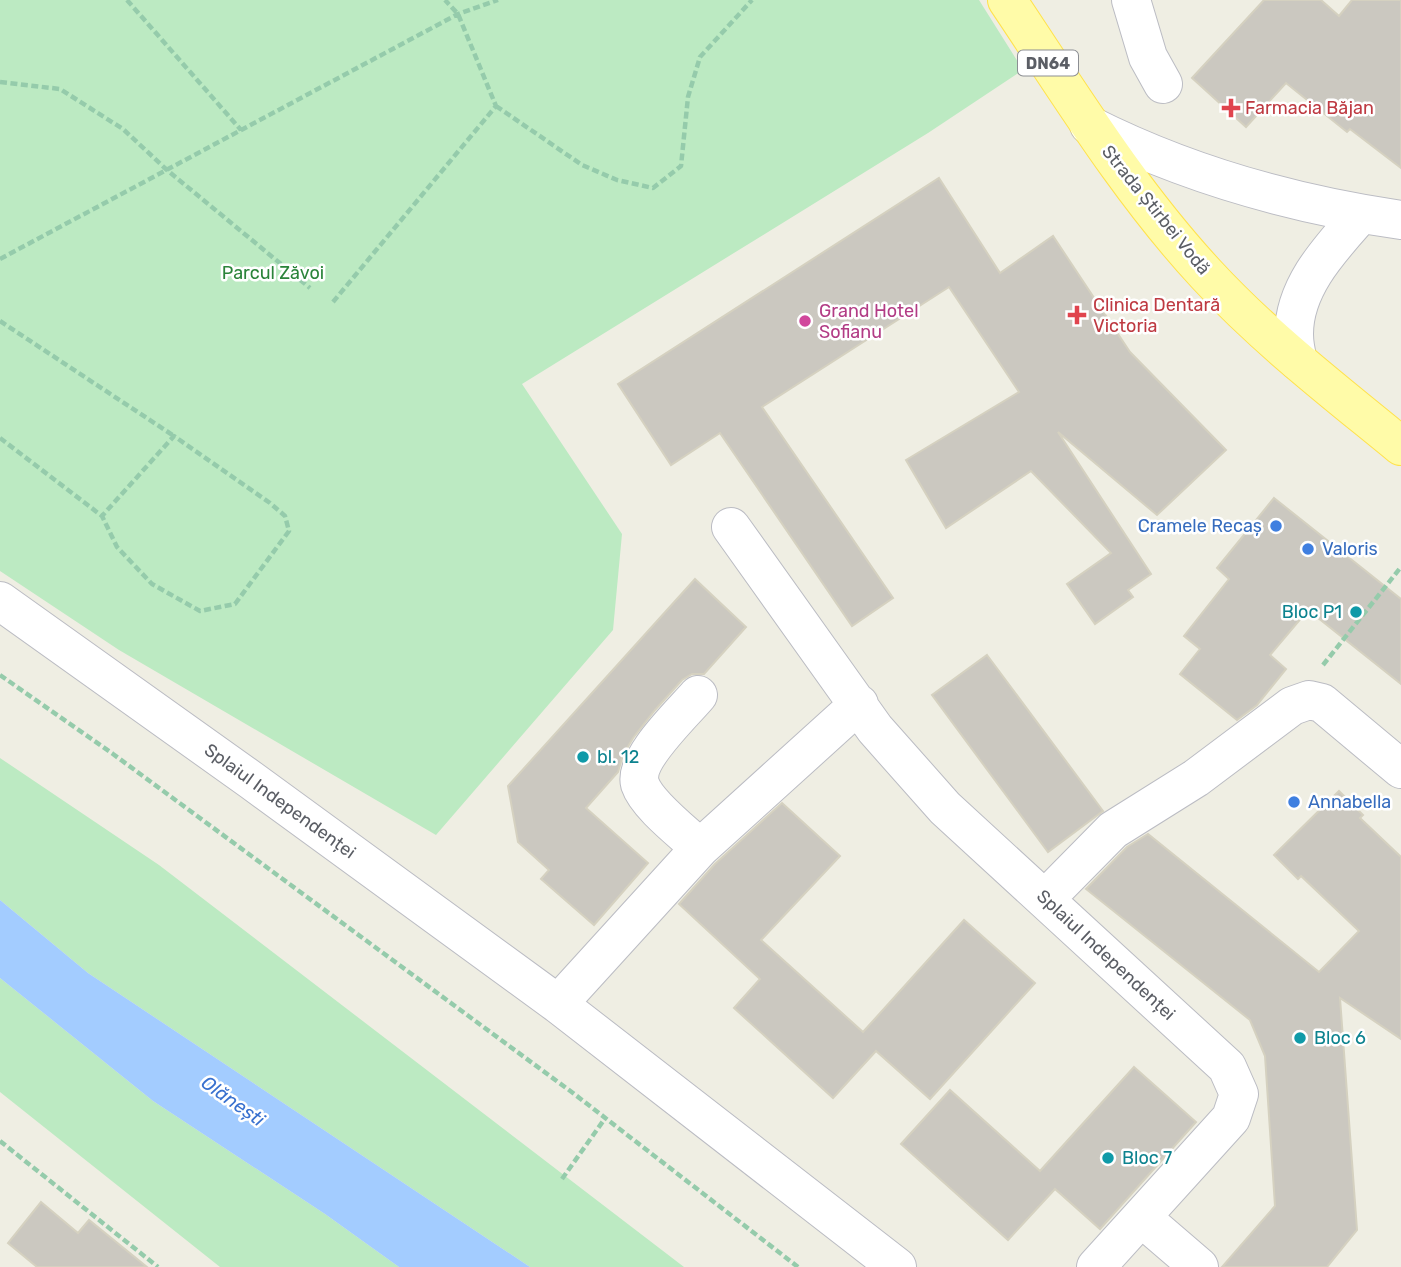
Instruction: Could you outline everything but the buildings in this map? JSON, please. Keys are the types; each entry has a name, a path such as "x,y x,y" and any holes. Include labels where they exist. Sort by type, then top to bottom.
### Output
{"main road":[{"name":"Strada Știrbei Vodă","path":"1007,0 1089,125 1189,255 1247,315 1298,361 1401,446"}],"street":[{"path":"1132,0 1148,57 1163,83"},
{"path":"1089,125 1159,158 1211,178 1275,196 1401,220"},
{"path":"1298,361 1294,335 1296,316 1304,293 1323,257 1361,214"},
{"name":"Splaiul Independenței","path":"730,527 893,751 945,808 1227,1067 1239,1094 1231,1118 1096,1267"},
{"name":"Splaiul Independenței","path":"0,601 251,779 558,1004 897,1267"},
{"path":"698,695 649,752 639,769 640,784 651,801 700,848"},
{"path":"1045,899 1113,830 1196,778 1292,706 1309,699 1322,703 1401,769"},
{"path":"558,1004 700,848 859,704"},
{"path":"1142,1218 1199,1267"}],"path":[{"path":"127,0 241,130"},
{"path":"445,0 458,14 496,106 582,165 617,180 653,188 681,166 688,97 700,57 752,0"},
{"path":"0,259 458,14 498,0"},
{"path":"0,82 60,89 123,129 167,170 310,288"},
{"path":"333,302 496,106"},
{"path":"0,321 271,503 285,516 289,531 235,604 200,611 152,584 117,547 102,516 0,438"},
{"path":"102,516 174,436"},
{"path":"1334,650 1401,566"},
{"path":"0,675 113,754 606,1117 798,1267"},
{"path":"562,1179 606,1117"},
{"path":"0,1141 158,1267"}],"green space":[{"name":"Parcul Zăvoi","path":"0,0 979,0 1023,70 928,133 522,384 622,534 613,630 436,835 119,650 0,571"},
{"path":"0,758 159,865 684,1267 530,1267 88,973 0,900"},
{"path":"0,978 153,1101 325,1214 399,1267 220,1267 0,1092"}],"water":[{"name":"Olănești","path":"0,900 88,973 530,1267 399,1267 325,1214 153,1101 0,978"}],"place":[{"name":"Farmacia Băjan","path":"1231,108"},
{"name":"Clinica Dentară Victoria","path":"1077,315"},
{"name":"Grand Hotel Sofianu","path":"805,321"},
{"name":"Cramele Recaș","path":"1276,526"},
{"name":"Valoris","path":"1308,549"},
{"name":"Bloc P1","path":"1356,612"},
{"name":"bl. 12","path":"583,757"},
{"name":"Annabella","path":"1294,802"},
{"name":"Bloc 6","path":"1300,1038"},
{"name":"Bloc 7","path":"1108,1158"}]}
